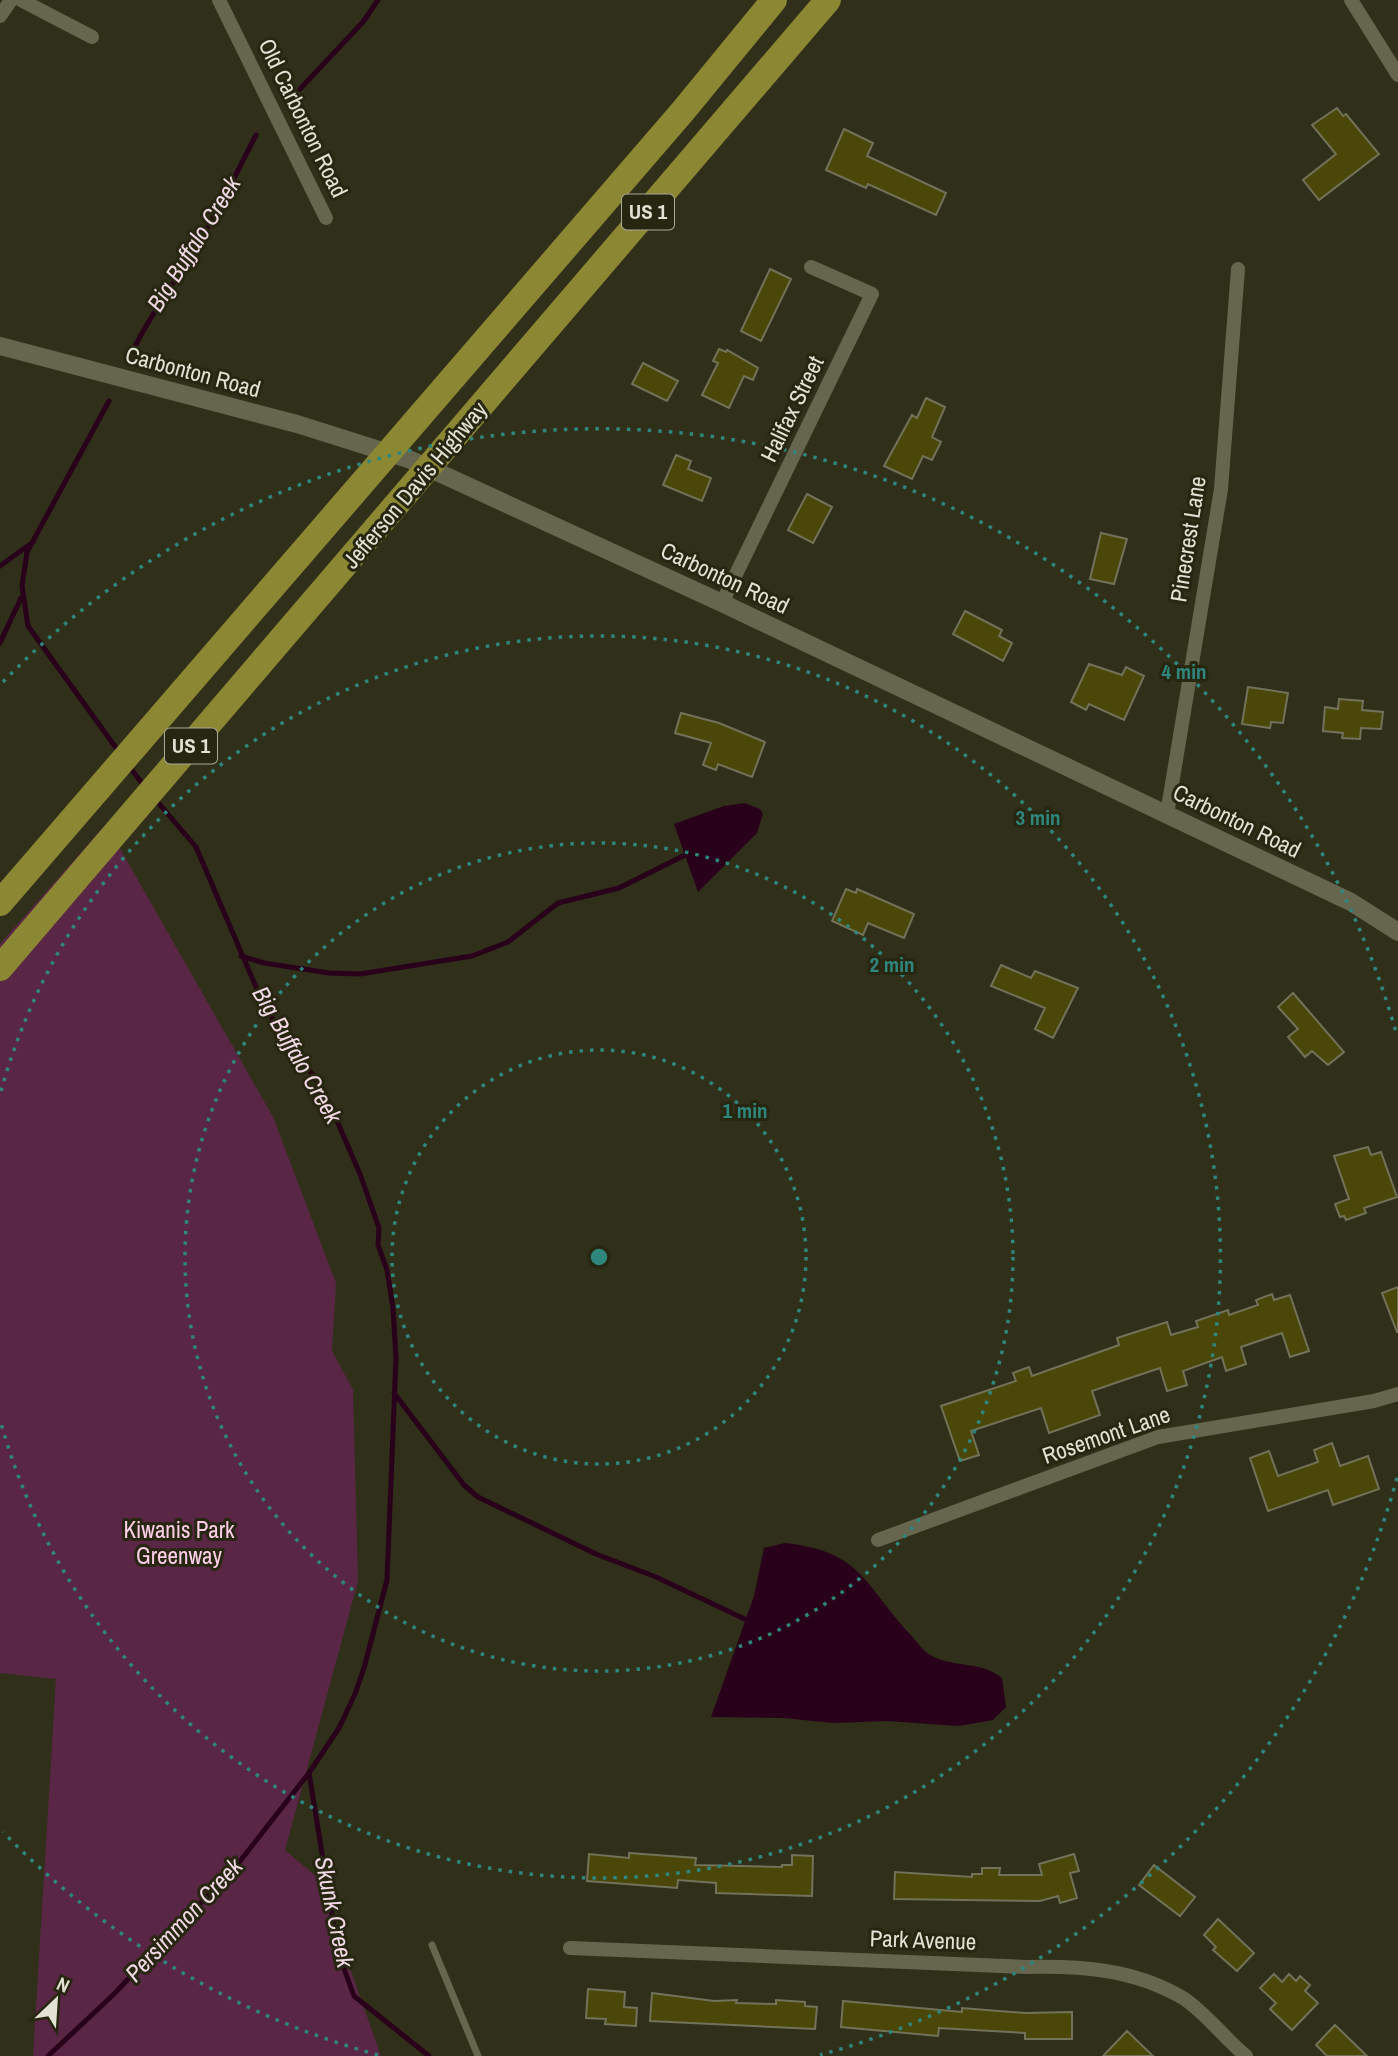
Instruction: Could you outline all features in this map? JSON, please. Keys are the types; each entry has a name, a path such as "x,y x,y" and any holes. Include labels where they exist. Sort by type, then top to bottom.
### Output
{"highway":[{"name":"Jefferson Davis Highway","path":"0,903 422,410 683,111 774,0"},
{"name":"Jefferson Davis Highway","path":"0,968 828,0"}],"street":[{"path":"0,16 11,0"},
{"path":"21,0 92,37"},
{"name":"Old Carbonton Road","path":"219,0 326,218"},
{"path":"1351,0 1398,75"},
{"name":"Halifax Street","path":"722,603 872,294 811,267"},
{"name":"Pinecrest Lane","path":"1167,814 1221,489 1238,270"},
{"name":"Carbonton Road","path":"0,346 296,425 411,460 722,603 1167,814 1351,902 1398,932"},
{"name":"Rosemont Lane","path":"878,1540 1158,1437 1215,1425 1319,1411 1398,1394"},
{"name":"Park Avenue","path":"570,1948 1027,1967 1086,1966 1125,1973 1184,1999 1246,2056"}],"lane":[{"path":"432,1945 478,2056"}],"green space":[{"name":"Kiwanis Park Greenway","path":"106,824 273,1117 336,1283 332,1351 353,1390 358,1581 285,1850 318,1878 381,2056 33,2056 56,1679 0,1673 0,944"}],"shaded area":[{"path":"745,803 760,809 763,814 757,833 698,892 674,824 724,806"},
{"path":"785,1543 810,1547 846,1562 870,1585 929,1654 941,1660 986,1669 1002,1678 1006,1707 993,1720 959,1726 887,1721 833,1723 784,1718 711,1717 754,1596 764,1548"}],"building":[{"path":"1337,108 1343,116 1346,114 1379,154 1319,200 1303,180 1336,154 1312,125"},
{"path":"844,129 873,143 867,156 946,193 936,215 868,184 866,188 826,170"},
{"path":"770,269 791,279 761,341 741,331"},
{"path":"719,349 726,352 727,350 758,368 753,380 744,376 729,408 702,395 718,363 713,361"},
{"path":"643,363 678,381 667,401 632,384"},
{"path":"926,398 945,407 932,437 941,442 932,460 923,456 912,479 884,466 912,415 917,418"},
{"path":"676,455 691,461 688,469 711,478 702,501 663,485"},
{"path":"807,494 832,507 813,543 788,530"},
{"path":"1101,533 1127,539 1114,584 1090,579"},
{"path":"965,611 1002,630 999,636 1012,643 1003,661 953,634"},
{"path":"1089,664 1122,675 1126,667 1144,676 1124,720 1089,704 1086,710 1071,702"},
{"path":"1248,687 1288,693 1283,723 1271,722 1270,728 1242,724"},
{"path":"1339,699 1363,701 1362,710 1383,712 1381,729 1361,728 1360,739 1342,738 1343,733 1323,731 1325,707 1338,709"},
{"path":"681,713 719,723 765,742 752,777 718,764 716,770 703,765 711,743 675,733"},
{"path":"846,889 856,893 857,889 914,914 904,938 868,923 863,935 832,921"},
{"path":"1001,965 1031,978 1035,971 1078,988 1053,1038 1035,1029 1045,1008 991,986"},
{"path":"1293,993 1344,1052 1328,1065 1312,1051 1305,1057 1288,1037 1298,1029 1278,1007"},
{"path":"1368,1147 1371,1155 1381,1152 1397,1197 1364,1208 1366,1213 1346,1220 1344,1216 1340,1217 1335,1204 1349,1199 1334,1156"},
{"path":"1398,1287 1398,1332 1397,1332 1382,1293"},
{"path":"1272,1294 1274,1300 1290,1295 1309,1351 1290,1357 1282,1333 1241,1347 1246,1364 1226,1371 1222,1357 1183,1371 1187,1385 1167,1391 1160,1368 1092,1391 1100,1415 1049,1433 1041,1408 971,1431 979,1455 960,1461 941,1406 1016,1381 1013,1373 1029,1367 1032,1376 1119,1345 1117,1338 1167,1322 1171,1335 1198,1327 1196,1321 1228,1310 1229,1315 1258,1305 1256,1300"},
{"path":"1332,1443 1340,1466 1368,1456 1379,1489 1333,1505 1328,1490 1268,1511 1250,1458 1269,1451 1278,1476 1318,1462 1314,1450"},
{"path":"629,1853 696,1858 695,1865 782,1867 792,1865 792,1855 813,1856 812,1896 716,1893 716,1883 678,1880 677,1888 587,1881 589,1854 629,1858"},
{"path":"1074,1854 1079,1871 1070,1873 1077,1898 1060,1903 1058,1896 1040,1901 894,1899 895,1872 972,1877 972,1874 982,1874 982,1868 1000,1868 999,1875 1042,1875 1039,1864"},
{"path":"1154,1865 1195,1897 1180,1916 1139,1885"},
{"path":"1218,1919 1254,1953 1237,1971 1213,1950 1216,1947 1204,1935"},
{"path":"1274,1974 1282,1982 1289,1974 1296,1981 1300,1976 1310,1985 1305,1991 1318,2003 1292,2030 1270,2009 1276,2003 1260,1988"},
{"path":"588,1989 625,1992 624,2007 637,2008 636,2026 605,2024 606,2019 586,2018"},
{"path":"652,1993 714,2001 737,2000 736,2003 776,2004 776,2000 805,2002 805,2006 817,2007 815,2029 650,2021"},
{"path":"843,2001 962,2012 962,2008 1025,2013 1072,2012 1072,2039 1025,2039 1025,2033 939,2028 938,2036 841,2027"},
{"path":"1335,2025 1367,2056 1327,2056 1316,2045"},
{"path":"1127,2031 1153,2056 1103,2056"}],"waterway":[{"name":"Big Buffalo Creek","path":"300,89 363,22 378,0"},
{"name":"Big Buffalo Creek","path":"132,352 210,224 256,135"},
{"name":"Big Buffalo Creek","path":"109,401 27,552 22,586 28,626 119,752"},
{"path":"0,566 33,542"},
{"path":"0,643 21,598"},
{"name":"Big Buffalo Creek","path":"129,766 144,786"},
{"name":"Big Buffalo Creek","path":"48,2056 113,1995 237,1865 309,1773 339,1728 355,1694 387,1580 396,1358 393,1308 387,1270 378,1245 379,1228 360,1174 324,1091 265,1008 196,847 155,799"},
{"path":"241,956 264,963 329,973 360,974 472,956 508,942 558,903 619,888 687,854"},
{"path":"394,1393 464,1485 478,1497 596,1554 656,1577 751,1622"},
{"name":"Skunk Creek","path":"309,1773 338,1952 354,1996 429,2056"}],"water label":[{"name":"Persimmon Creek","path":"184,1920"}]}
